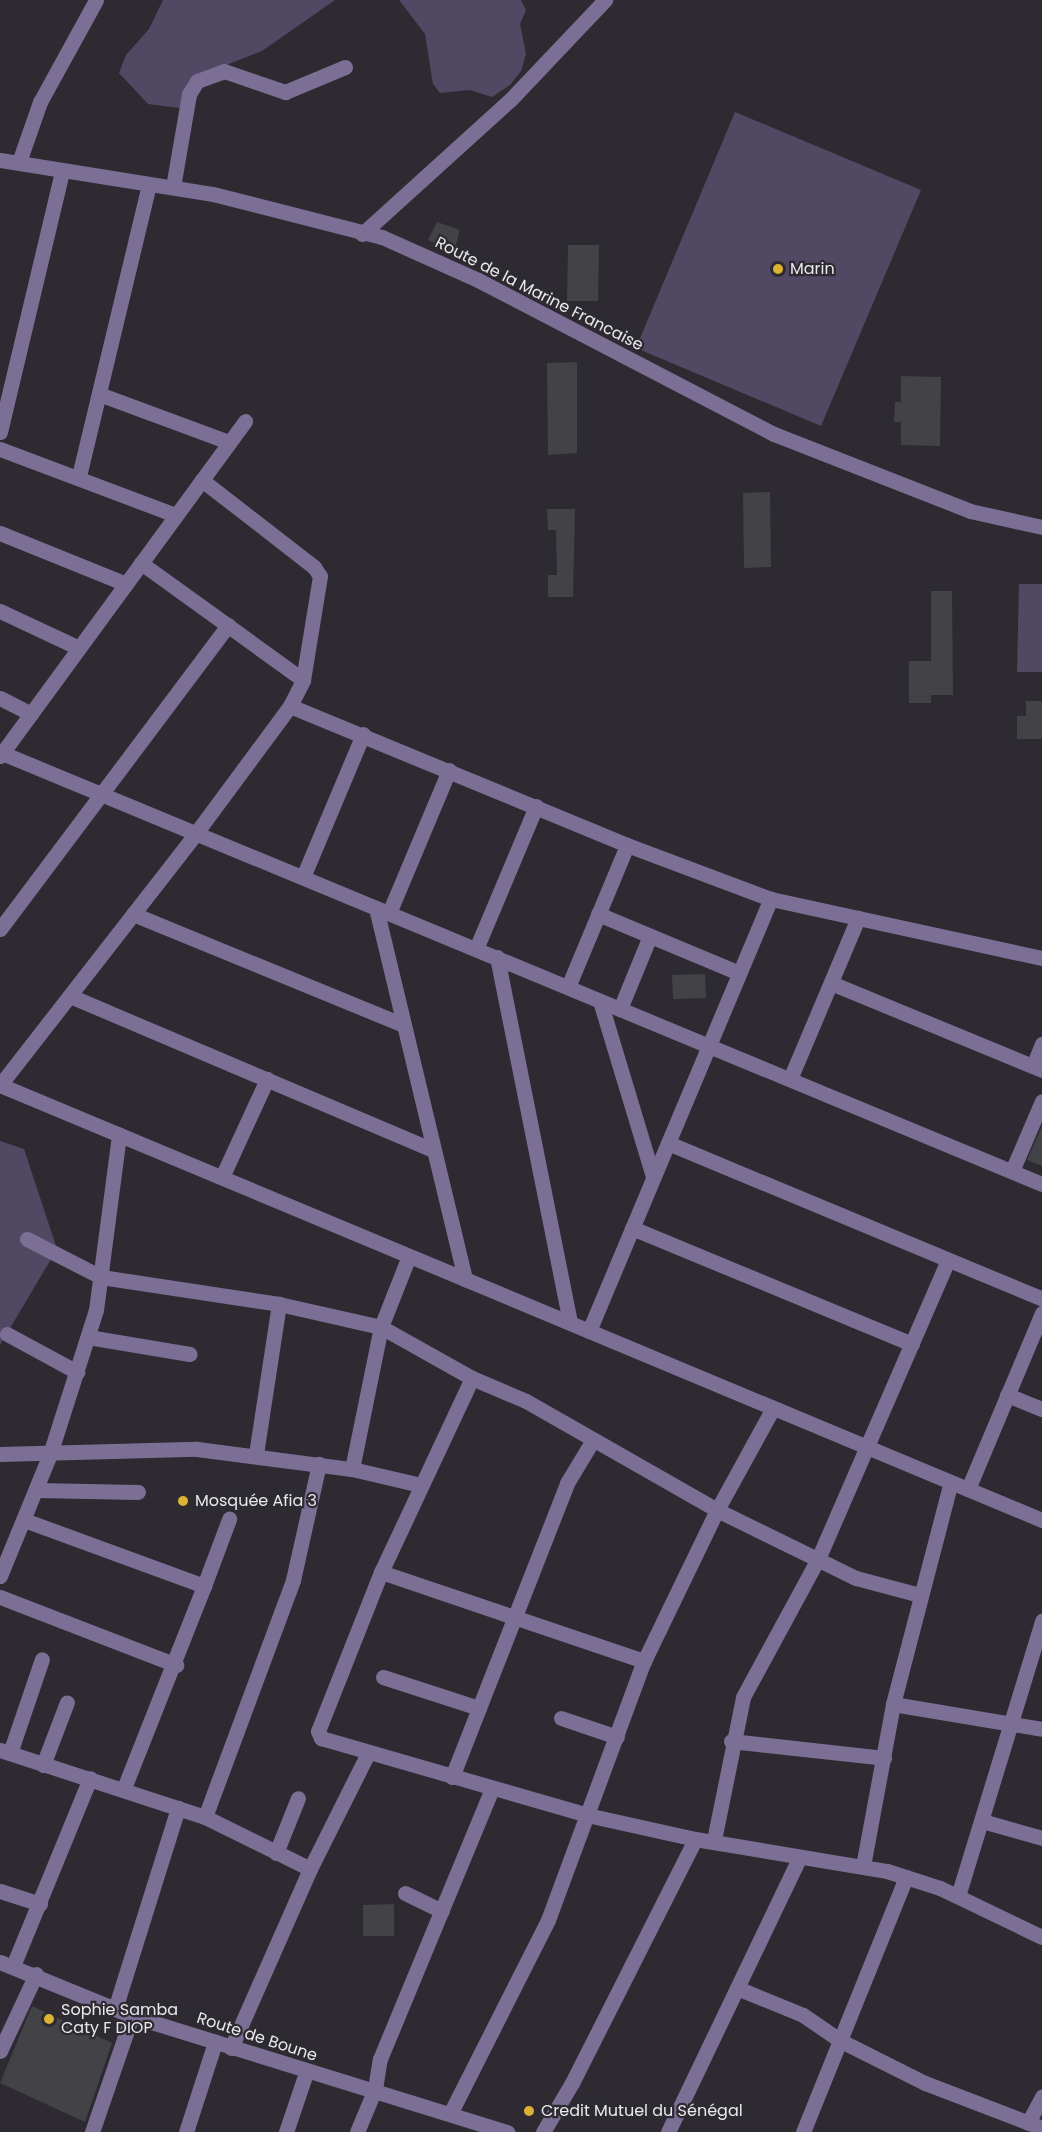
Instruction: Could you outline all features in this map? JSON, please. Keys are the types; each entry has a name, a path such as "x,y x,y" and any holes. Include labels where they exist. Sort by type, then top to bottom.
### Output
{"street":[{"path":"19,162 40,102 96,0"},
{"path":"362,234 511,99 605,0"},
{"path":"173,187 189,94 197,81 224,71 285,92 345,67"},
{"name":"Route de la Marine Francaise","path":"0,160 173,187 382,237 478,280 774,434 960,507 1042,527"},
{"path":"0,432 62,171"},
{"path":"79,476 149,184"},
{"path":"99,394 230,442"},
{"path":"245,421 1,754 1042,1184"},
{"path":"0,449 79,476 176,515"},
{"path":"202,480 314,567 320,576 303,680 290,706 196,833 0,1085 1042,1520"},
{"path":"0,533 126,584"},
{"path":"141,562 303,680"},
{"path":"0,611 79,648"},
{"path":"0,929 228,625"},
{"path":"0,698 31,714"},
{"path":"290,706 363,734 627,845 771,899 1042,958"},
{"path":"303,877 363,734"},
{"path":"449,770 382,910 403,1025 465,1279"},
{"path":"476,949 536,806"},
{"path":"568,987 627,845"},
{"path":"589,1331 771,899"},
{"path":"133,914 403,1025"},
{"path":"598,914 739,973"},
{"path":"790,1079 858,918"},
{"path":"620,1008 650,936"},
{"path":"497,957 570,1323"},
{"path":"831,982 1037,1068 1042,1044"},
{"path":"70,996 434,1150"},
{"path":"600,1001 653,1176"},
{"path":"222,1178 267,1079"},
{"path":"1012,1172 1042,1101"},
{"path":"0,1576 50,1454 88,1337 101,1277 119,1135"},
{"path":"668,1143 1042,1299"},
{"path":"632,1228 912,1344"},
{"path":"27,1239 101,1277 279,1304 381,1327 472,1378 526,1401 717,1510 856,1578 920,1595"},
{"path":"352,1469 381,1327 409,1256"},
{"path":"714,1840 731,1741 743,1697 818,1559 869,1448 948,1260"},
{"path":"256,1454 279,1304"},
{"path":"968,1489 1042,1313"},
{"path":"7,1334 77,1372"},
{"path":"88,1337 190,1354"},
{"path":"472,1378 381,1572 318,1731 321,1738 587,1815 695,1839 714,1840 800,1858 863,1866 906,1877 958,1896 1042,1937"},
{"path":"1007,1395 1042,1409"},
{"path":"451,2112 544,1930 644,1661 717,1510 773,1408"},
{"path":"452,1777 567,1483 593,1440"},
{"path":"0,1454 162,1449 256,1454 352,1469 421,1485"},
{"path":"204,1817 293,1580 319,1464"},
{"path":"863,1866 893,1704 951,1482"},
{"path":"36,1490 138,1492"},
{"path":"24,1520 204,1586"},
{"path":"124,1788 176,1665 229,1520"},
{"path":"381,1572 644,1661"},
{"path":"0,1597 176,1665"},
{"path":"958,1896 1042,1621"},
{"path":"42,1659 5,1751 43,1765 124,1788 204,1817 310,1869"},
{"path":"383,1677 479,1707"},
{"path":"43,1765 67,1701"},
{"path":"893,1704 1042,1729"},
{"path":"561,1718 617,1737"},
{"path":"731,1741 884,1758"},
{"path":"231,2048 310,1869 368,1753"},
{"path":"6,1964 40,1904 90,1779"},
{"path":"357,2132 375,2089 380,2059 492,1788"},
{"path":"276,1853 298,1798"},
{"path":"115,2009 178,1808"},
{"path":"982,1821 1042,1838"},
{"path":"543,2132 583,2063 695,1839"},
{"path":"668,2132 800,1858"},
{"path":"803,2132 906,1877"},
{"path":"0,1891 40,1904"},
{"path":"405,1893 442,1911"},
{"name":"Route de Boune","path":"6,1964 36,1974 132,2016 306,2073 375,2089 507,2132"},
{"path":"0,2051 36,1974"},
{"path":"737,1988 803,2015 841,2040 925,2083 1035,2126 1042,2097"},
{"path":"92,2132 132,2016"},
{"path":"186,2132 215,2042"},
{"path":"286,2132 306,2073"}],"shaded area":[{"path":"163,0 335,0 262,51 203,74 187,109 148,104 119,73 126,55 149,29"},
{"path":"399,0 521,0 526,10 520,24 526,54 521,71 510,85 492,97 470,90 440,93 433,84 425,34"},
{"name":"Marin","path":"735,112 921,190 821,426 636,348"},
{"path":"1019,584 1042,584 1042,672 1017,672"},
{"path":"0,1141 24,1149 57,1249 0,1345"}],"building":[{"path":"437,222 460,230 454,252 428,240"},
{"path":"568,245 599,245 598,301 567,301"},
{"path":"577,362 577,453 548,455 547,363"},
{"path":"901,376 941,377 940,446 901,445 901,422 894,422 895,402 901,402"},
{"path":"770,492 771,567 744,568 743,493"},
{"path":"547,509 575,509 573,597 548,597 548,575 557,575 556,530 548,530"},
{"path":"931,591 952,591 953,695 931,695 931,703 909,703 909,661 931,661"},
{"path":"1026,701 1042,701 1042,739 1017,739 1017,716 1026,716"},
{"path":"705,974 706,998 673,999 672,975"},
{"path":"1042,1126 1042,1166 1027,1160"},
{"path":"394,1904 394,1936 363,1936 363,1905"},
{"path":"32,2006 112,2043 85,2122 0,2083"}],"place":[{"name":"Marin","path":"778,269"},
{"name":"Mosquée Afia 3","path":"183,1501"},
{"name":"Sophie Samba Caty F DIOP","path":"49,2019"},
{"name":"Credit Mutuel du Sénégal","path":"529,2111"}]}
